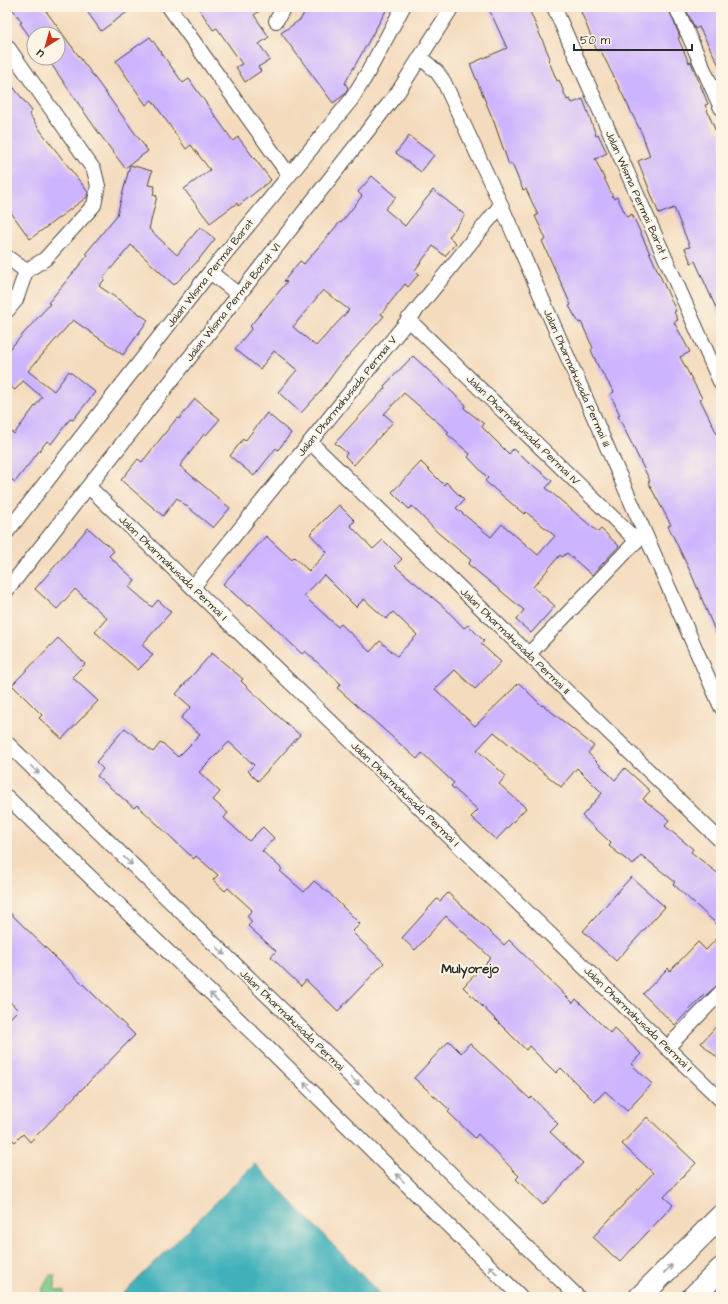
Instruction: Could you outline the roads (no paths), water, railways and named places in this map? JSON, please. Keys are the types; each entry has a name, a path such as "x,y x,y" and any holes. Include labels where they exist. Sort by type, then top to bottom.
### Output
{"main road":[{"path":"640,1297 721,1216"},
{"path":"693,1297 721,1269"}],"street":[{"path":"169,7 289,175"},
{"path":"276,22 284,7"},
{"name":"Jalan Wisma Permai Barat","path":"7,532 210,272 351,100 367,74 403,7"},
{"name":"Jalan Wisma Permai Barat I","path":"554,7 721,384"},
{"path":"676,7 721,108"},
{"name":"Jalan Wisma Permai Barat VI","path":"7,590 398,92 452,8"},
{"path":"7,46 94,170 98,186 94,205 44,259 26,271 16,300 7,311"},
{"name":"Jalan Dharmahusada Permai III","path":"421,58 437,72 444,82 501,204 641,536 721,707"},
{"name":"Jalan Dharmahusada Permai V","path":"193,587 501,204"},
{"path":"7,257 26,271"},
{"path":"210,272 238,294"},
{"name":"Jalan Dharmahusada Permai IV","path":"408,319 641,536"},
{"name":"Jalan Dharmahusada Permai II","path":"310,442 721,841"},
{"name":"Jalan Dharmahusada Permai I","path":"89,487 721,1100"},
{"path":"529,654 641,536"},
{"name":"Jalan Dharmahusada Permai","path":"7,743 578,1297"},
{"path":"7,797 267,1047 521,1297"},
{"path":"667,1048 721,992"}],"water":[{"path":"255,1164 383,1297 122,1297 122,1295"}],"district":[{"name":"Mulyorejo","path":"470,969"}]}
